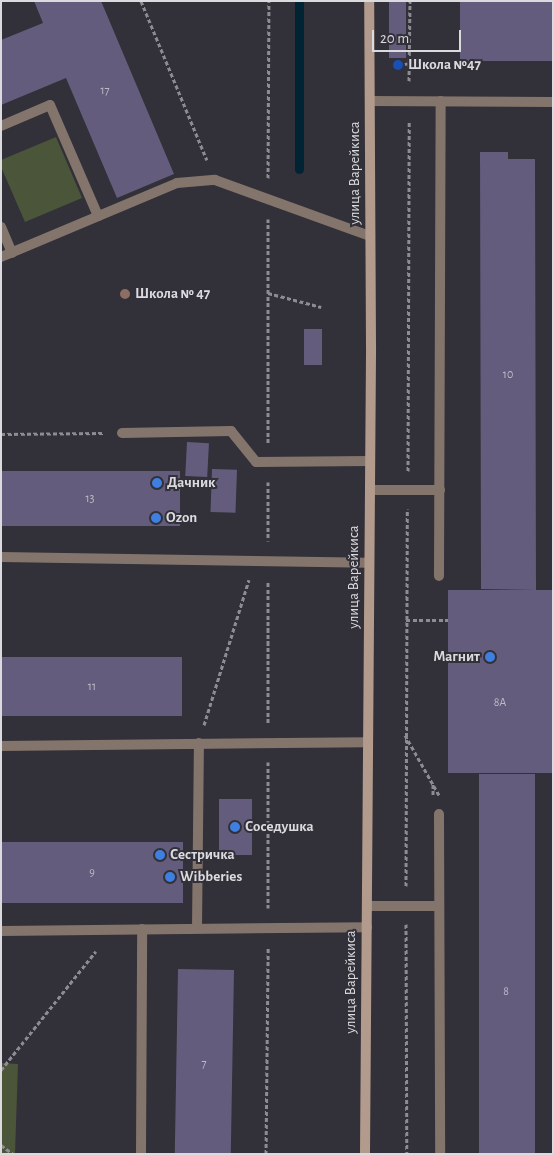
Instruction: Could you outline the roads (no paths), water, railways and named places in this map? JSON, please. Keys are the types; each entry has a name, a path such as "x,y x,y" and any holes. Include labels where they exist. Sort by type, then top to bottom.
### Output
{"main road":[{"name":"улица Варейкиса","path":"365,1154 370,490 369,1"}],"lane":[{"path":"439,576 441,100"},
{"path":"370,101 553,102"},
{"path":"1,126 50,105 98,216"},
{"path":"1,257 177,182 215,180 370,236"},
{"path":"1,228 12,253"},
{"path":"122,433 231,431 256,462 370,462"},
{"path":"370,490 440,490"},
{"path":"1,557 368,563"},
{"path":"1,746 368,742"},
{"path":"197,928 199,743"},
{"path":"439,814 440,1154"},
{"path":"367,906 439,906"},
{"path":"1,931 367,928"},
{"path":"141,1154 142,929"}],"waterway":[{"path":"299,1 299,169"}],"place":[{"name":"Школа №47","path":"398,65"},
{"name":"Школа № 47","path":"125,294"},
{"name":"Дачник","path":"157,483"},
{"name":"Ozon","path":"156,518"},
{"name":"Магнит","path":"490,657"},
{"name":"Соседушка","path":"235,827"},
{"name":"Сестричка","path":"160,855"},
{"name":"Wibberies","path":"170,877"}]}
